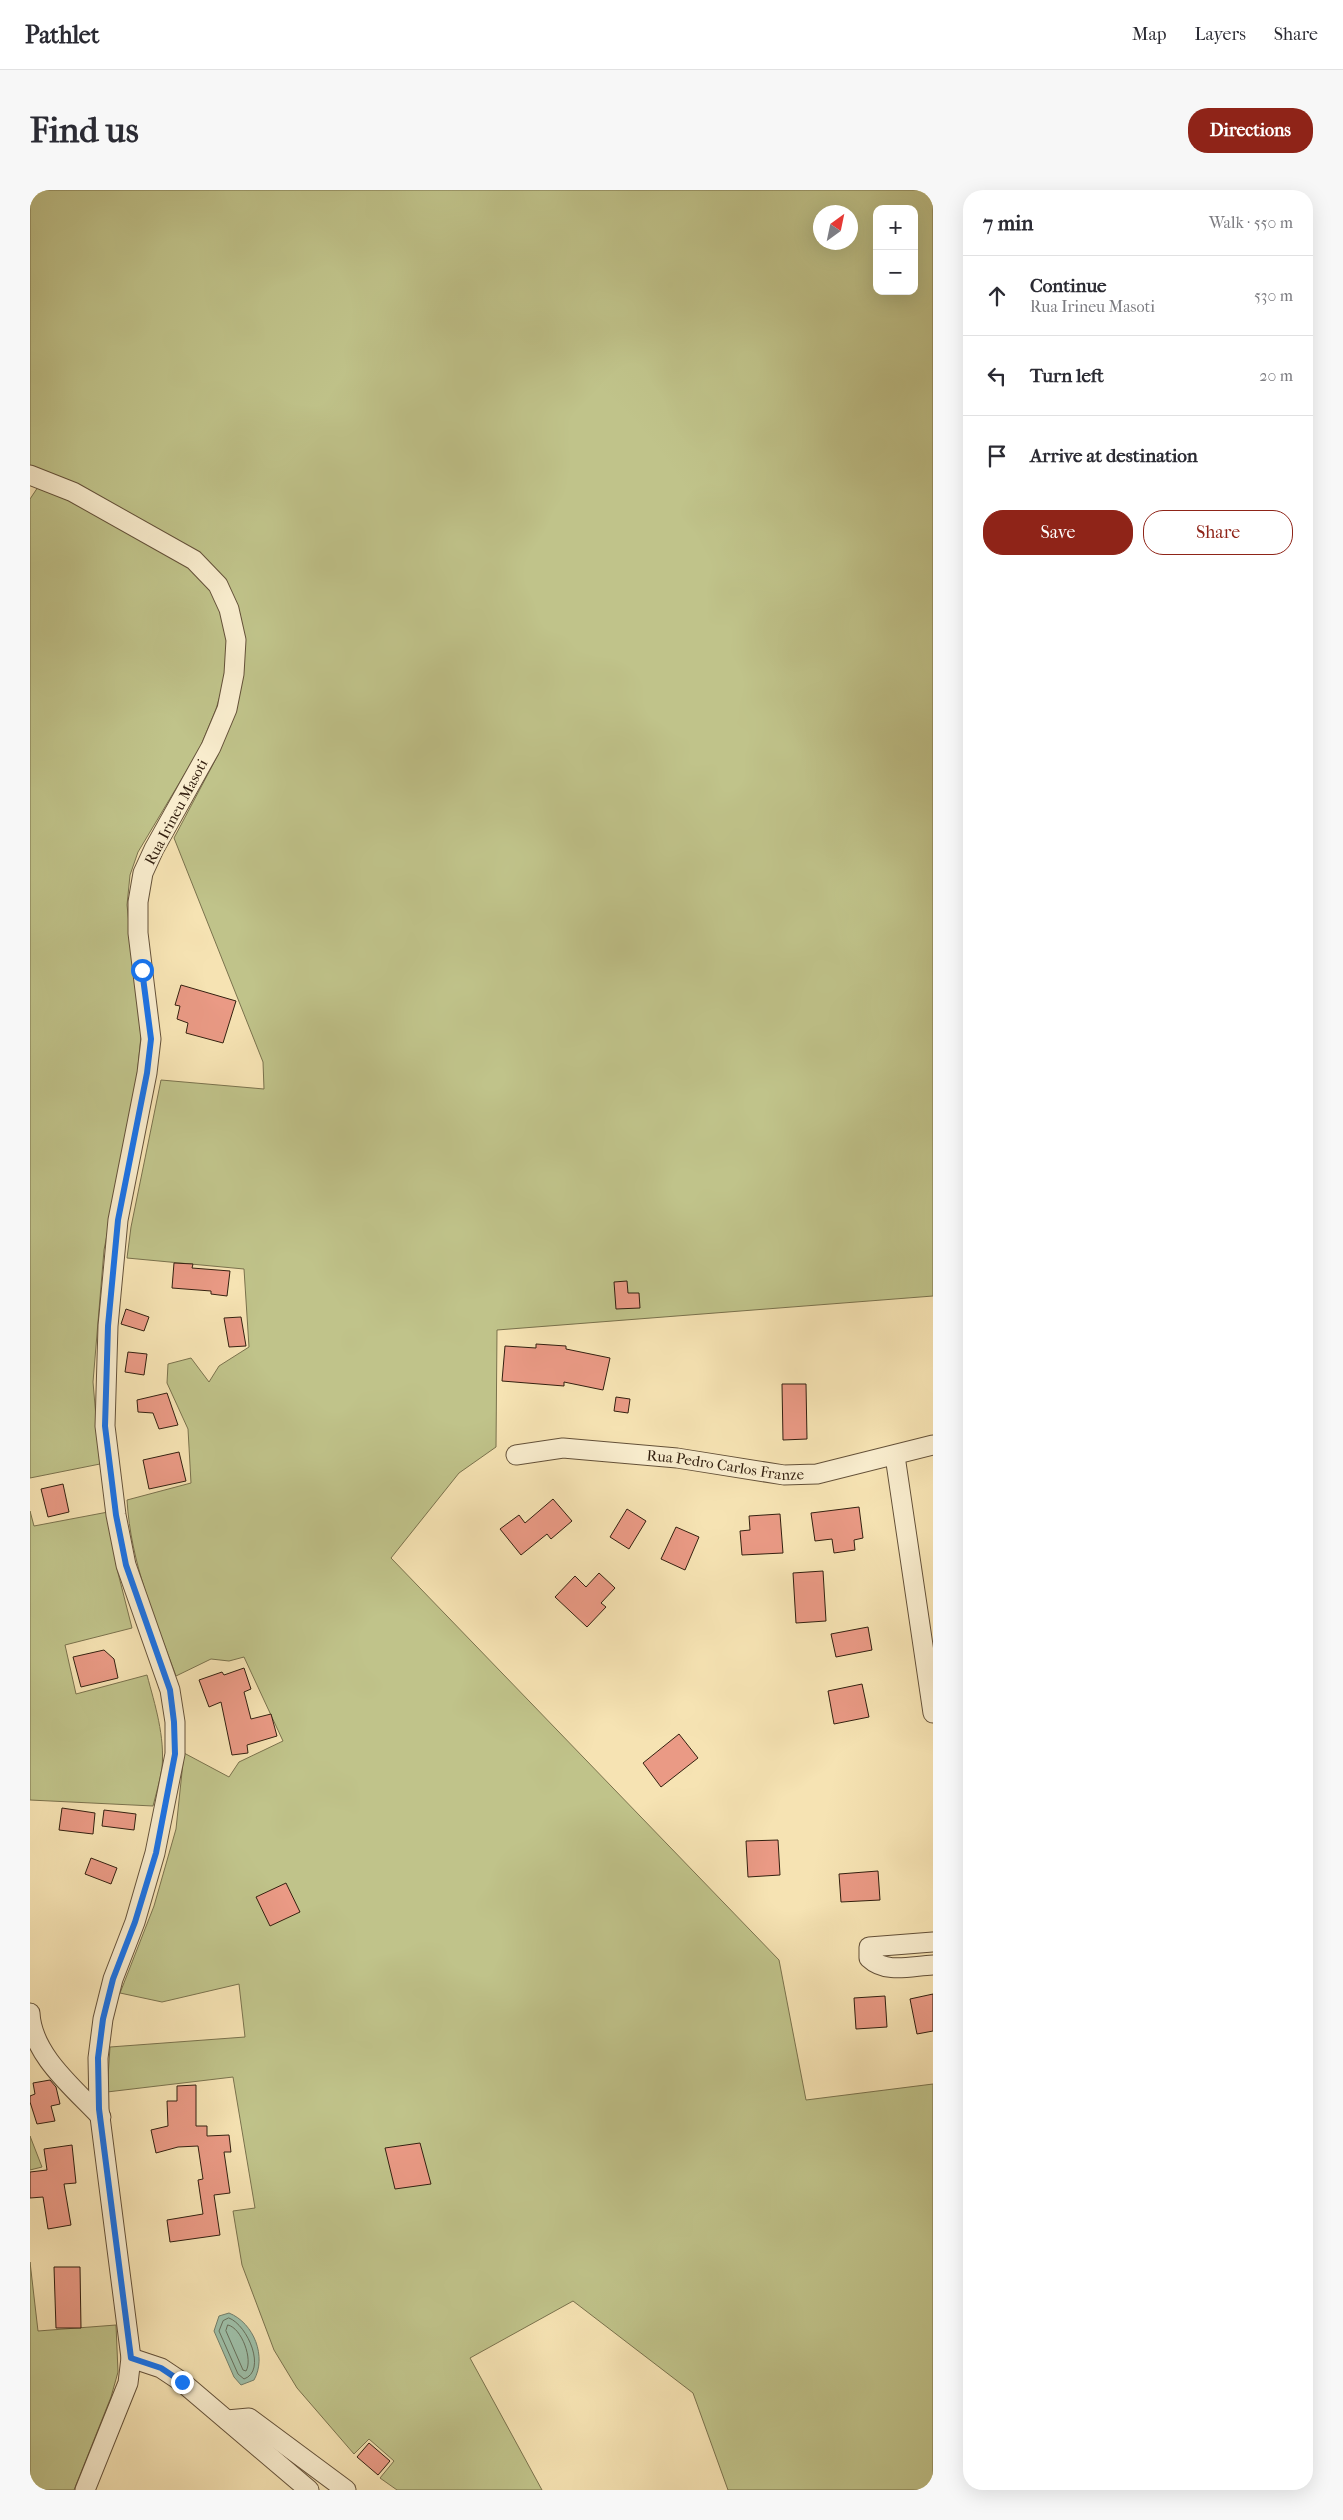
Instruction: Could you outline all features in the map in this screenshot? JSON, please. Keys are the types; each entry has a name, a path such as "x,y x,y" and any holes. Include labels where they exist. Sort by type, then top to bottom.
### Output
{"street":[{"name":"Rua Irineu Masoti","path":"30,474 73,492 194,560 218,585 229,609 236,640 234,674 227,709 211,747 154,848 143,873 138,902 138,933 151,1039 147,1073 118,1220 108,1326 105,1426 116,1515 126,1565 170,1690 175,1754 156,1853 135,1922 113,1979 103,2019 98,2058 100,2116 131,2358 128,2383 85,2490"},
{"name":"Rua Pedro Carlos Franze","path":"516,1455 563,1448 677,1458 784,1475 817,1474 933,1445"},
{"path":"895,1456 933,1713"},
{"path":"933,1942 868,1947 869,1958 876,1964 886,1968 933,1964"},
{"path":"30,2014 30,2022 40,2047 58,2072 100,2116"},
{"path":"131,2358 168,2373 227,2420 309,2490"},
{"path":"227,2420 249,2418 346,2490"}],"green space":[{"path":"30,190 933,190 933,1296 497,1330 496,1447 459,1473 391,1558 779,1960 806,2100 933,2084 933,2490 728,2490 693,2393 573,2301 470,2358 542,2490 397,2490 380,2478 394,2461 369,2439 354,2454 297,2388 274,2350 242,2265 233,2211 255,2208 233,2077 107,2092 110,2047 245,2037 239,1984 162,2002 120,1993 154,1906 176,1829 184,1753 229,1777 239,1762 283,1741 244,1657 229,1661 211,1659 176,1676 138,1568 129,1523 127,1500 191,1483 188,1429 167,1383 168,1364 191,1358 209,1382 219,1366 249,1347 244,1269 127,1258 131,1227 161,1080 264,1089 263,1062 174,838 218,755 228,726 245,641 240,614 229,590 30,469"},
{"path":"40,484 189,565 212,588 223,613 227,640 226,676 216,709 199,750 138,852 130,875 127,905 141,1036 136,1087 104,1250 93,1382 100,1464 30,1478 30,499"},
{"path":"30,1511 34,1526 108,1512 117,1569 132,1628 65,1645 76,1694 147,1675 159,1721 163,1756 153,1806 30,1800"},
{"path":"30,2136 42,2167 30,2170"},
{"path":"30,2262 38,2331 116,2325 118,2372 111,2397 74,2490 30,2490"}],"water":[{"path":"229,2313 245,2324 256,2342 258,2351 258,2371 254,2380 241,2385 234,2377 214,2331 219,2316"}],"building":[{"path":"181,985 236,1001 223,1043 186,1033 188,1023 177,1019 180,1006 175,1005"},
{"path":"174,1263 193,1264 192,1268 230,1271 227,1296 211,1294 211,1291 172,1288"},
{"path":"627,1281 628,1293 639,1293 640,1308 616,1309 614,1282"},
{"path":"126,1309 149,1317 144,1331 121,1324"},
{"path":"241,1317 246,1346 229,1347 224,1318"},
{"path":"536,1344 566,1346 566,1349 610,1358 603,1390 564,1382 564,1386 502,1381 505,1346 536,1348"},
{"path":"128,1352 147,1354 144,1375 125,1372"},
{"path":"782,1384 806,1384 807,1439 783,1440"},
{"path":"167,1393 178,1425 159,1429 153,1413 138,1412 137,1400"},
{"path":"616,1397 630,1399 628,1413 614,1411"},
{"path":"179,1452 186,1481 149,1489 143,1460"},
{"path":"63,1484 69,1512 48,1517 41,1489"},
{"path":"553,1499 572,1521 551,1539 547,1534 521,1555 500,1529 519,1515 525,1523"},
{"path":"859,1507 863,1538 854,1540 855,1550 834,1553 832,1539 815,1541 811,1513"},
{"path":"627,1509 646,1521 629,1549 610,1537"},
{"path":"780,1514 783,1553 742,1555 740,1531 750,1530 749,1516"},
{"path":"676,1527 699,1537 685,1570 661,1559"},
{"path":"823,1571 826,1621 796,1623 793,1573"},
{"path":"599,1573 615,1588 601,1603 606,1607 587,1627 555,1597 575,1576 586,1587"},
{"path":"868,1627 872,1650 836,1657 831,1634"},
{"path":"104,1650 114,1659 118,1678 81,1687 73,1657"},
{"path":"244,1668 251,1689 244,1692 251,1719 271,1714 277,1736 247,1745 248,1753 232,1755 221,1702 209,1707 199,1680 222,1672 224,1675"},
{"path":"862,1684 869,1717 834,1724 828,1691"},
{"path":"679,1734 698,1758 661,1787 643,1763"},
{"path":"62,1808 95,1813 93,1834 59,1830"},
{"path":"104,1810 136,1814 134,1830 102,1826"},
{"path":"778,1840 780,1875 748,1877 746,1841"},
{"path":"91,1858 117,1868 111,1884 85,1874"},
{"path":"878,1871 880,1900 841,1902 839,1874"},
{"path":"286,1883 300,1912 270,1926 256,1897"},
{"path":"933,1994 933,2031 917,2034 910,1999"},
{"path":"885,1996 887,2027 856,2029 854,1998"},
{"path":"50,2080 56,2087 60,2104 51,2106 55,2121 37,2124 30,2102 30,2096 35,2094 33,2083"},
{"path":"196,2085 196,2126 207,2126 207,2136 229,2135 231,2152 224,2152 230,2193 214,2195 220,2235 170,2242 167,2220 203,2214 198,2180 203,2179 198,2146 178,2147 156,2153 151,2130 168,2126 167,2101 177,2101 177,2086"},
{"path":"420,2143 431,2184 395,2189 385,2148"},
{"path":"72,2145 76,2183 64,2184 71,2225 48,2229 43,2197 30,2198 30,2172 47,2170 44,2149"},
{"path":"54,2267 80,2267 81,2328 56,2328"},
{"path":"369,2443 390,2461 378,2475 357,2457"}],"route":[{"path":"142,970 151,1039 147,1073 118,1220 108,1326 105,1426 116,1515 126,1565 170,1690 175,1754 156,1853 135,1922 113,1979 103,2019 98,2058 99,2109 131,2358 161,2368 182,2382"}]}
